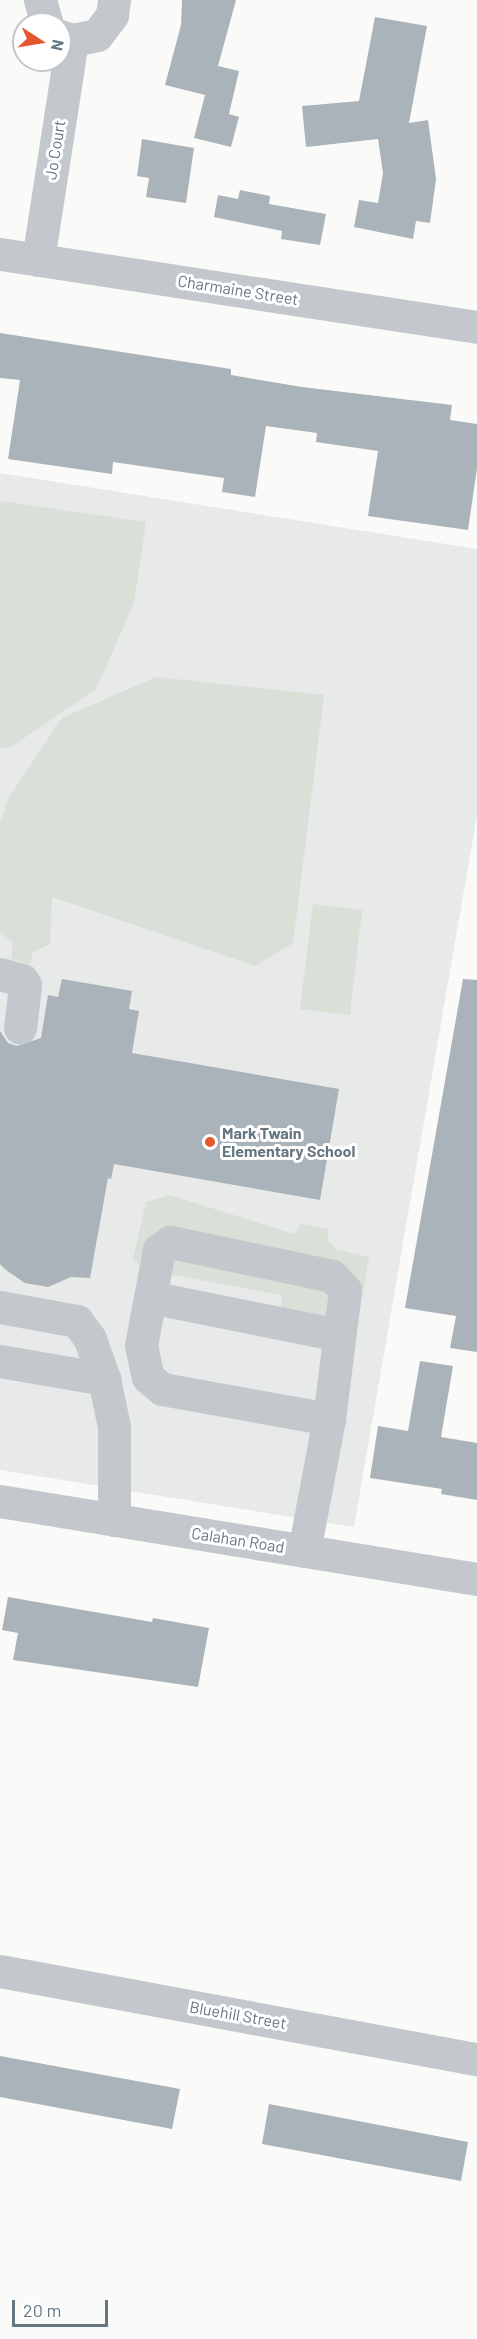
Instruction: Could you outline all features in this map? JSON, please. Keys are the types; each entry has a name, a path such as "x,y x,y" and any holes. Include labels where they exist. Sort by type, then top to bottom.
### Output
{"street":[{"path":"72,36 85,39 106,26 114,0"},
{"name":"Jo Court","path":"38,260 56,72"},
{"name":"Charmaine Street","path":"0,254 477,327"},
{"path":"0,974 22,980 25,985 20,1028"},
{"path":"304,1551 329,1419 345,1290 332,1276 170,1242 159,1250 141,1345 148,1377 162,1389 329,1419"},
{"path":"150,1297 339,1335"},
{"path":"0,1307 77,1321 90,1339 104,1379 114,1427 114,1520"},
{"path":"0,1361 104,1379"},
{"name":"Calahan Road","path":"0,1502 477,1579"},
{"name":"Bluehill Street","path":"0,1971 477,2059"}],"shaded area":[{"name":"Mark Twain Elementary School","path":"0,473 477,549 477,815 354,1527 0,1470"},
{"path":"0,501 146,522 134,603 96,689 11,747 0,748"},
{"path":"156,677 324,695 293,943 255,966 52,897 50,944 33,952 30,964 11,959 13,943 0,932 0,823 9,797 62,718"},
{"path":"313,904 362,910 350,1015 300,1009"},
{"path":"170,1195 294,1234 301,1224 328,1229 328,1240 335,1249 369,1257 358,1322 281,1308 282,1295 145,1270 133,1259 146,1202"}],"building":[{"path":"182,0 236,0 218,66 239,71 229,114 239,117 231,147 194,138 205,95 165,85 181,25"},
{"path":"375,17 427,26 409,123 428,120 436,179 430,223 416,221 413,239 354,227 359,200 378,203 383,173 378,139 306,147 302,106 359,101"},
{"path":"142,139 194,148 186,203 146,197 149,178 137,176"},
{"path":"240,190 270,196 269,204 326,214 320,245 281,239 282,231 214,217 218,195 238,199"},
{"path":"0,333 231,369 231,375 302,387 452,405 450,420 477,424 477,468 468,530 368,516 378,451 316,442 317,433 266,426 255,497 222,492 224,478 113,462 112,474 8,459 20,380 0,378"},
{"name":"Mark Twain Elementary School","path":"62,979 132,991 129,1009 139,1011 132,1053 339,1089 320,1200 114,1164 111,1179 108,1178 90,1278 71,1277 48,1287 25,1283 6,1270 0,1264 0,1031 8,1043 17,1046 41,1038 48,995 58,997"},
{"path":"463,979 477,980 477,1352 450,1348 456,1316 405,1308"},
{"path":"420,1361 453,1366 441,1437 477,1443 477,1500 441,1494 442,1489 370,1478 378,1426 408,1431"},
{"path":"8,1597 152,1622 153,1618 209,1628 198,1687 13,1660 18,1633 2,1630"},
{"path":"0,2056 180,2089 172,2129 0,2097"},
{"path":"269,2104 468,2142 461,2181 262,2144"}],"place":[{"name":"Mark Twain Elementary School","path":"210,1142"}]}
